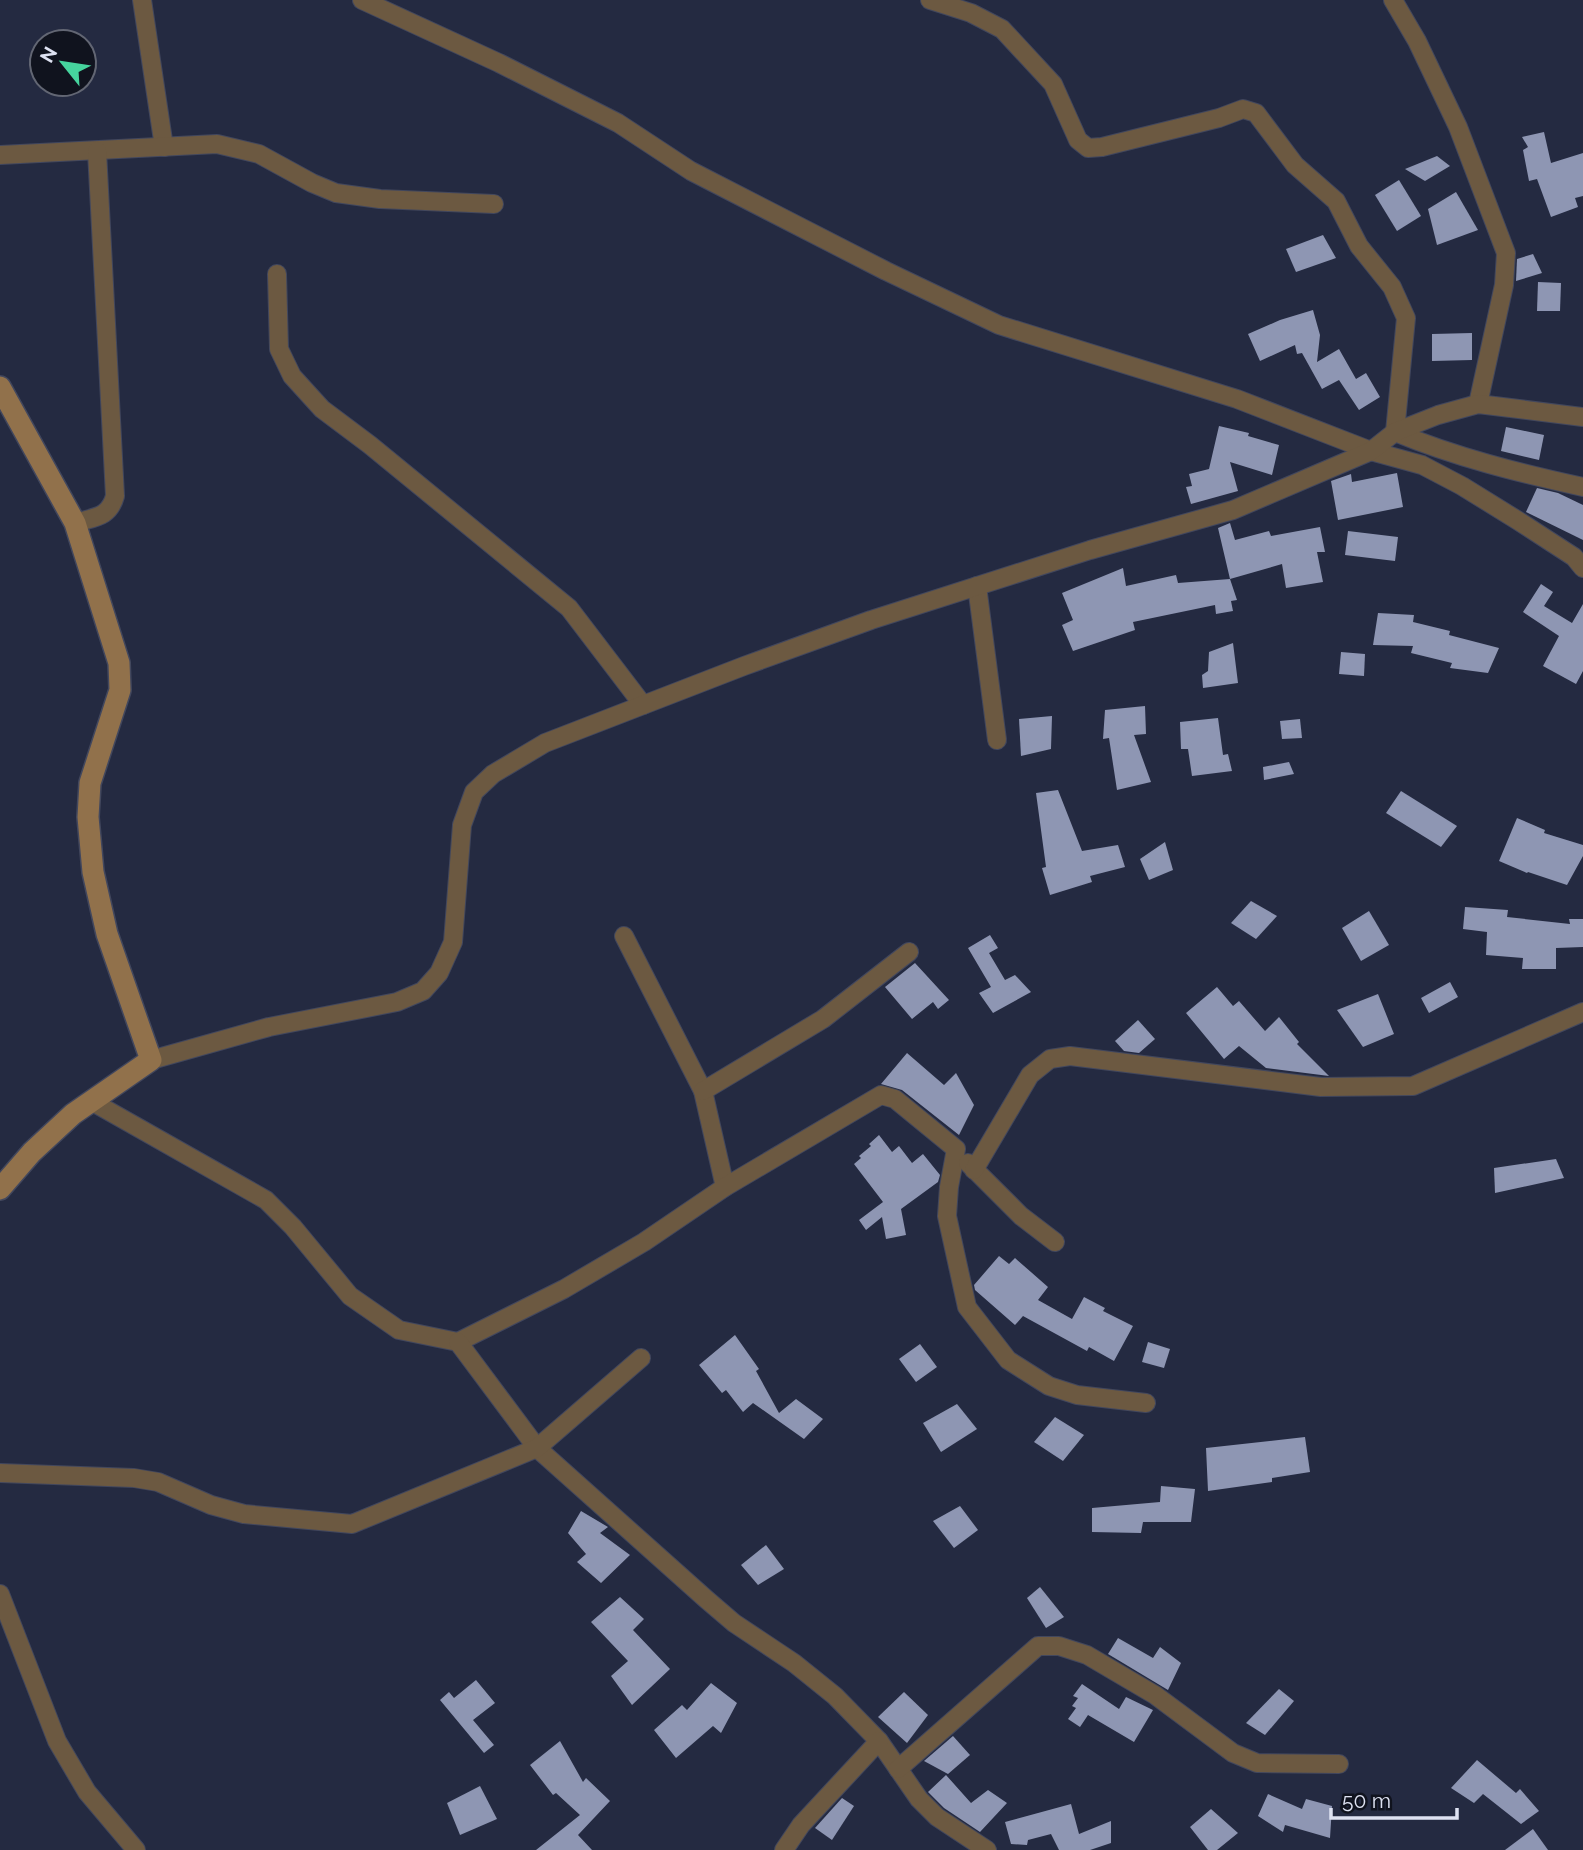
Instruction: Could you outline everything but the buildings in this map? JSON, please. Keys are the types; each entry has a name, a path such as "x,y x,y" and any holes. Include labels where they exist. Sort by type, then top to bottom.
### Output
{"street":[{"path":"142,0 164,147"},
{"path":"362,0 618,122 691,171 886,271 999,325 1237,399 1371,451 1422,465 1462,486 1574,557 1583,568"},
{"path":"930,0 971,13 1002,29 1052,84 1078,140 1088,148 1102,148 1219,118 1243,109 1256,113 1295,165 1336,201 1359,246 1392,287 1402,308 1406,318 1395,432"},
{"path":"1393,0 1417,41 1458,127 1506,253 1504,285 1478,404"},
{"path":"0,155 217,144 259,153 312,183 336,193 380,199 495,204"},
{"path":"75,523 103,514 112,508 115,496 97,151"},
{"path":"277,274 279,349 292,376 321,409 391,462 569,608 643,705"},
{"path":"0,387 75,523 119,663 120,690 90,783 88,817 93,872 107,934 151,1060"},
{"path":"0,1189 32,1152 73,1114 151,1060 269,1027 397,1002 423,991 439,973 453,943 462,825 474,792 494,774 545,743 871,620 1090,550 1233,510 1371,451 1395,432 1438,415 1478,404 1583,417"},
{"path":"1395,432 1424,445 1528,475 1583,487"},
{"path":"977,586 997,740"},
{"path":"624,936 703,1091 725,1188"},
{"path":"703,1091 823,1019 909,952"},
{"path":"974,1170 1030,1074 1050,1059 1070,1056 1321,1087 1413,1086 1583,1012"},
{"path":"91,1101 266,1200 293,1227 350,1296 399,1330 458,1342 564,1289 644,1242 725,1188 881,1095 895,1099 957,1149 974,1170 1021,1216 1055,1242"},
{"path":"957,1149 949,1186 947,1216 967,1307 1008,1360 1049,1386 1077,1395 1146,1403"},
{"path":"458,1342 537,1448 734,1623 794,1663 835,1696 878,1741 919,1799 961,1842 987,1850"},
{"path":"0,1473 134,1478 158,1482 211,1505 244,1514 352,1524 537,1448 641,1358"},
{"path":"0,1594 57,1741 87,1792 136,1850"},
{"path":"898,1769 1038,1646 1059,1646 1087,1655 1155,1695 1233,1753 1257,1763 1339,1764"},
{"path":"784,1850 801,1825 878,1741"}]}
